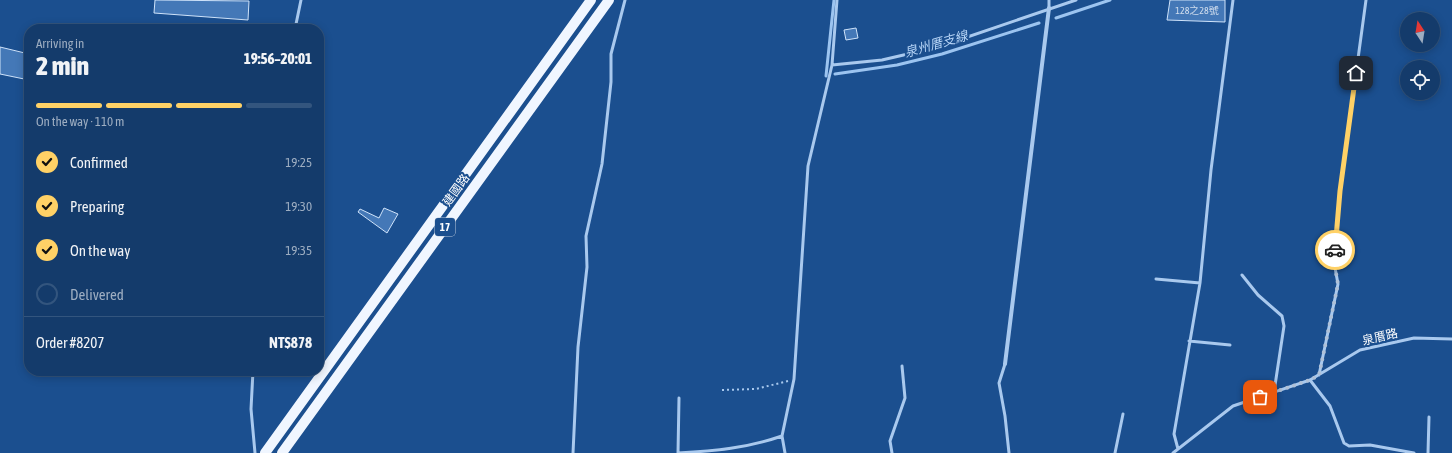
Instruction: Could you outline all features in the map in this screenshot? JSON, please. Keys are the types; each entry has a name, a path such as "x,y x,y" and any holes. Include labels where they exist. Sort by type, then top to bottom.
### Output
{"main road":[{"name":"建國路","path":"324,371 591,0"},
{"name":"建國路","path":"282,453 608,0"},
{"name":"建國路","path":"265,453 320,376"}],"street":[{"path":"1005,364 1049,8"}],"lane":[{"path":"297,24 301,0"},
{"path":"573,453 578,347 587,267 586,236 602,164 611,82 611,54 625,0"},
{"path":"785,453 782,436 794,380 808,166 832,65 837,0"},
{"path":"1049,0 1049,8"},
{"path":"832,65 882,60 938,47 1076,0"},
{"path":"1178,449 1174,434 1200,283 1211,170 1233,0"},
{"path":"1319,375 1338,284 1334,262 1340,191 1366,0"},
{"path":"1242,275 1258,295 1282,316 1284,326 1274,392"},
{"path":"1156,279 1200,283"},
{"name":"泉厝路","path":"1173,453 1233,406 1310,380 1360,350 1414,338 1452,339"},
{"path":"1189,341 1230,345"},
{"path":"1005,364 1000,374 999,383 1005,416 1009,453"},
{"path":"892,453 890,441 904,398 902,366"},
{"path":"253,376 251,409 255,453"},
{"path":"1310,380 1330,406 1344,443 1349,446 1370,445 1414,453"},
{"path":"679,398 678,453 702,452 755,445 782,436"},
{"path":"1115,453 1123,414"},
{"path":"1428,453 1429,417"}],"path":[{"path":"722,390 756,388 794,380"}],"building":[{"path":"155,0 249,1 248,20 154,13"},
{"path":"1170,0 1225,0 1225,22 1167,20"},
{"path":"856,28 858,38 846,40 844,30"},
{"path":"0,47 24,53 24,79 0,74"},
{"path":"384,208 398,214 387,233 358,212 360,209 379,218"}],"waterway":[{"name":"泉州厝支線","path":"826,76 834,0"},
{"name":"泉州厝支線","path":"1056,18 1110,0"},
{"name":"泉州厝支線","path":"835,74 897,65 942,54 1039,23"}],"way so far":[{"path":"1260,397 1310,380 1319,375 1338,284 1334,262 1335,250"}],"route":[{"path":"1335,250 1340,191 1356,73"}]}
